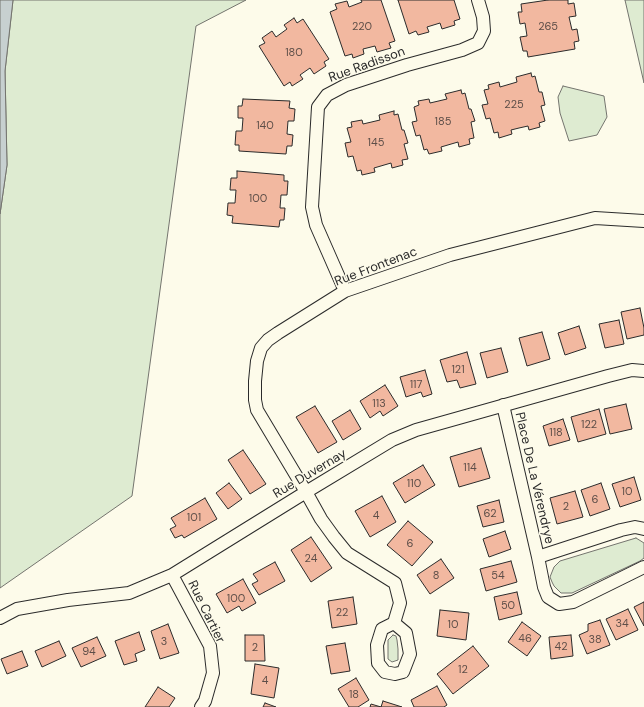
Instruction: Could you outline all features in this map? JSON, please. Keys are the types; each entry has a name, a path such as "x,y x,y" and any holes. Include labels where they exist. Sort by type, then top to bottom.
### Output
{"street":[{"name":"Rue Radisson","path":"345,291 316,225 312,206 318,108 327,95 346,85 406,65 462,50 478,43 484,31 483,18 478,0"},
{"name":"Rue Frontenac","path":"394,623 400,603 395,583 347,553 321,519 257,410 255,400 257,361 261,348 268,340 345,291 450,255 595,218 644,221"},
{"name":"Rue Duvernay","path":"0,618 17,609 68,600 129,593 172,575 392,440 416,430 608,376 632,370 644,371"},
{"name":"Place De La Vérendrye","path":"502,405 544,588 548,597 559,604 573,602 644,567"},
{"name":"Place De La Vérendrye","path":"538,557 621,530 635,527 644,529"},
{"name":"Rue Cartier","path":"172,575 210,646 214,673 205,701 201,707"}],"green space":[{"path":"13,0 246,0 196,26 132,496 0,588 0,214 7,165 5,71"},
{"path":"625,0 644,0 644,83"},
{"path":"563,86 604,96 607,117 597,135 569,141 560,113 558,97"},
{"path":"636,538 644,543 644,558 640,561 572,593 561,593 554,586 550,577 554,567 560,561"},
{"path":"393,635 396,636 397,640 398,660 392,662 388,659 388,640"}],"shaded area":[{"path":"0,0 13,0 5,71 7,165 0,214"}],"building":[{"path":"361,0 381,0 395,41 389,43 391,48 377,52 375,46 363,49 364,54 353,58 352,54 345,56 330,12 337,9 335,4 347,1 349,7 362,2"},
{"path":"398,0 454,0 460,19 454,21 455,25 442,29 440,23 427,27 429,32 418,35 416,31 409,34"},
{"path":"548,0 568,0 568,4 574,3 576,16 569,17 572,30 577,29 579,41 574,42 575,49 528,57 527,51 523,51 520,37 527,36 525,23 520,24 518,12 522,12 521,4"},
{"path":"294,18 297,23 303,19 329,59 324,62 326,66 314,74 310,68 300,75 303,79 292,86 290,82 284,86 259,46 265,43 262,38 272,31 276,37 287,29 284,25"},
{"path":"531,73 532,77 535,76 539,92 542,92 545,105 541,106 545,121 539,123 540,127 529,130 528,126 511,130 512,134 499,138 498,132 494,133 490,118 486,119 482,105 488,104 484,90 489,89 488,85 499,82 500,87 517,82 516,77"},
{"path":"461,90 462,94 465,93 469,109 471,109 475,121 471,122 474,138 469,139 470,144 459,147 458,142 441,147 442,151 429,154 427,149 424,150 420,135 416,136 412,122 417,121 414,107 419,105 418,101 429,99 430,103 447,99 445,94"},
{"path":"243,99 290,101 289,108 295,109 294,121 288,121 287,134 293,135 292,146 287,146 286,154 239,151 239,145 235,145 236,131 242,131 243,118 238,118 238,106 242,106"},
{"path":"394,111 394,115 398,114 402,130 404,130 408,143 404,144 408,159 402,160 403,165 392,168 391,163 374,168 375,172 362,175 361,170 357,171 353,156 348,157 345,143 351,142 347,128 352,127 351,122 362,120 363,124 380,120 379,115"},
{"path":"237,171 284,175 284,181 288,181 287,195 281,195 280,208 285,208 284,220 280,220 279,227 232,223 233,216 227,215 228,203 235,203 236,190 230,190 231,178 237,178"},
{"path":"640,308 644,335 627,339 621,312"},
{"path":"619,320 624,344 605,348 599,324"},
{"path":"579,326 586,348 565,355 558,333"},
{"path":"542,332 550,359 527,366 519,338"},
{"path":"501,348 508,372 487,378 480,353"},
{"path":"467,352 476,384 460,388 457,380 447,382 440,360"},
{"path":"425,370 432,394 423,397 421,392 406,397 400,377"},
{"path":"385,385 398,406 383,416 380,411 370,418 360,401"},
{"path":"626,404 632,429 610,434 604,409"},
{"path":"315,406 337,442 318,453 296,417"},
{"path":"599,409 606,434 578,442 571,417"},
{"path":"350,410 361,429 343,440 332,421"},
{"path":"563,419 570,440 549,446 543,426"},
{"path":"481,448 490,478 459,487 450,457"},
{"path":"243,450 266,484 250,494 228,460"},
{"path":"423,465 435,485 405,503 393,483"},
{"path":"634,477 641,500 620,507 612,484"},
{"path":"229,483 242,499 228,509 216,493"},
{"path":"601,483 610,509 590,516 581,490"},
{"path":"575,491 583,517 557,524 550,498"},
{"path":"382,496 396,522 370,537 355,511"},
{"path":"205,498 217,519 184,538 182,535 175,538 170,529 176,526 171,518"},
{"path":"499,500 504,522 483,527 477,506"},
{"path":"408,521 433,542 412,566 387,545"},
{"path":"505,531 511,549 489,557 483,539"},
{"path":"311,537 332,568 311,582 291,550"},
{"path":"441,559 454,578 430,594 417,575"},
{"path":"511,561 517,582 486,591 480,569"},
{"path":"275,562 285,581 259,595 252,584 258,581 253,574"},
{"path":"243,579 256,603 242,611 239,606 227,613 216,594"},
{"path":"517,592 522,614 499,620 494,597"},
{"path":"353,597 357,624 332,628 328,601"},
{"path":"644,602 644,626 634,607"},
{"path":"628,609 638,630 616,640 606,619"},
{"path":"440,610 469,613 466,640 437,636"},
{"path":"600,620 610,645 587,654 579,635 588,631 588,624"},
{"path":"522,622 541,636 527,656 508,642"},
{"path":"168,624 179,653 160,659 151,631"},
{"path":"139,632 145,650 135,654 137,661 124,665 115,641"},
{"path":"245,635 264,635 265,661 245,661"},
{"path":"571,635 573,656 551,659 549,637"},
{"path":"97,637 106,656 81,667 72,648"},
{"path":"59,641 66,656 42,667 35,651"},
{"path":"345,643 350,671 331,674 326,646"},
{"path":"473,646 489,666 453,694 437,674"},
{"path":"22,651 28,666 7,674 1,659"},
{"path":"255,664 279,668 274,698 251,694"},
{"path":"356,678 369,700 358,707 349,707 338,689"},
{"path":"437,686 447,705 444,707 414,707 411,700"},
{"path":"158,687 175,698 169,707 145,707"},
{"path":"383,701 402,707 381,707"},
{"path":"265,703 276,707 263,707"},
{"path":"371,704 381,707 370,707"}]}
